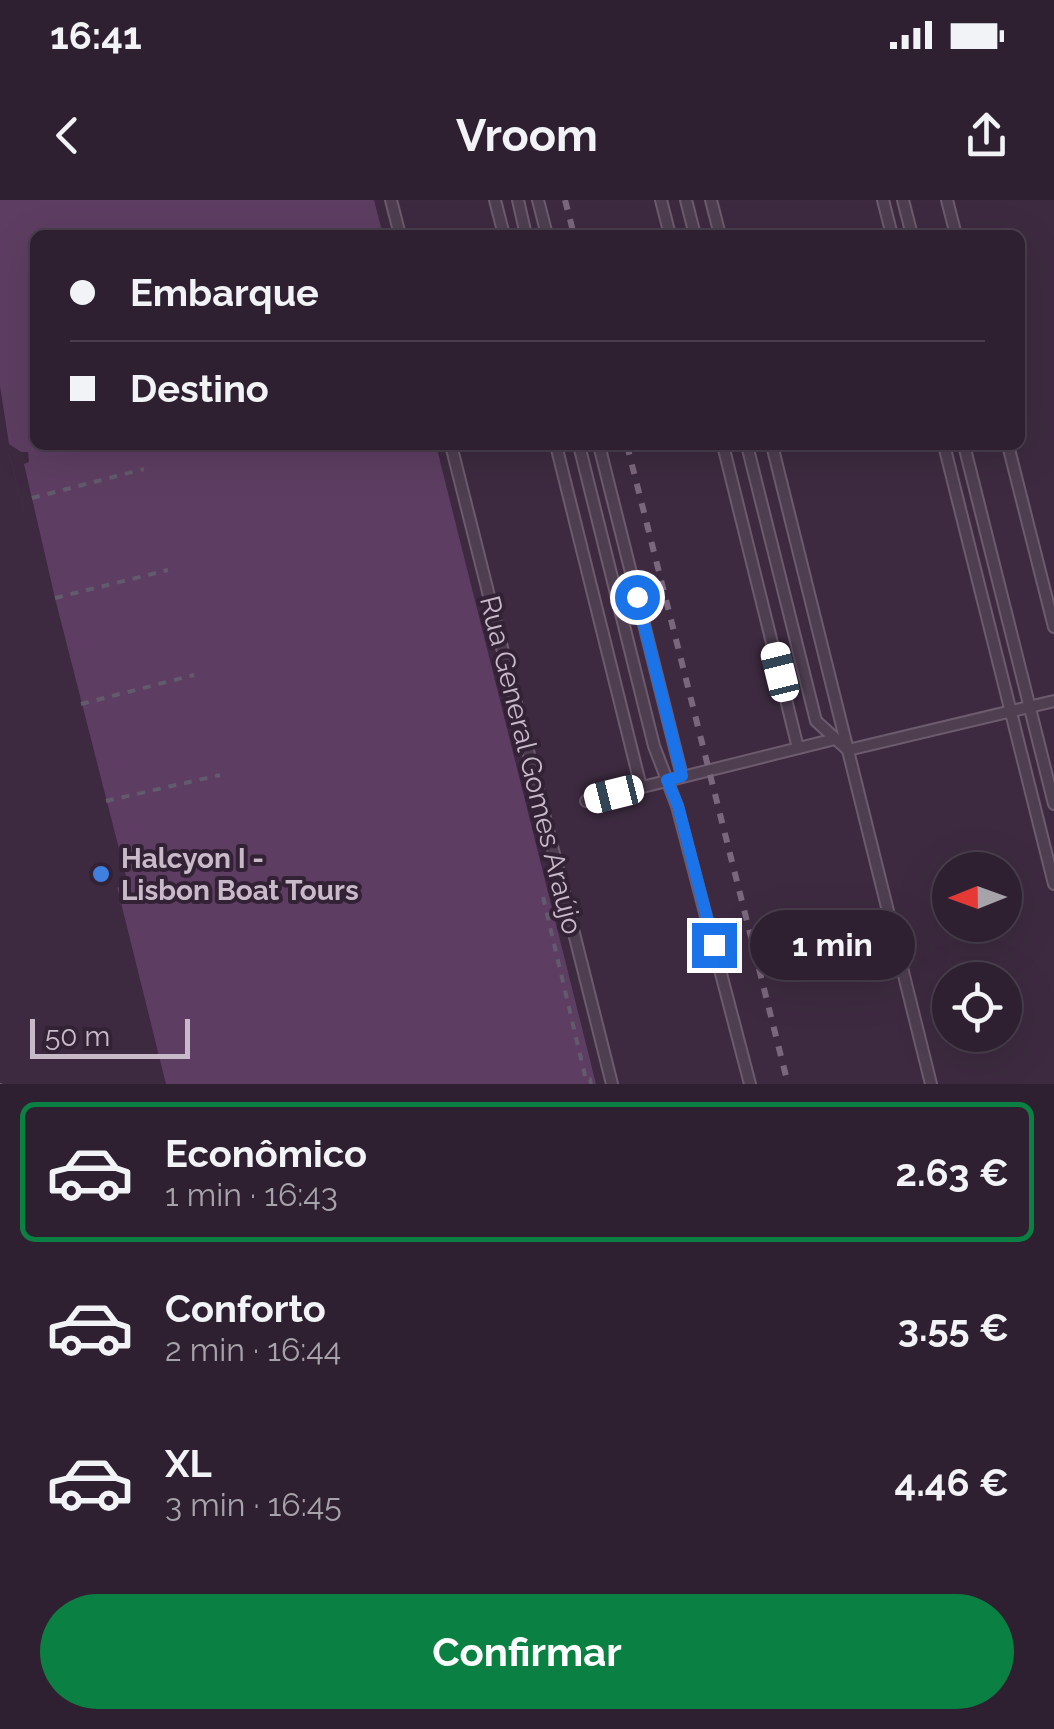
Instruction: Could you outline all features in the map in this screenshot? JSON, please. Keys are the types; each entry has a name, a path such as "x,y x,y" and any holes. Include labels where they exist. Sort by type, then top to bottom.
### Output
{"lane":[{"path":"392,200 399,230"},
{"path":"495,200 503,230"},
{"path":"518,200 525,230"},
{"path":"538,200 545,230"},
{"path":"661,200 669,230"},
{"path":"686,200 694,230"},
{"path":"711,200 719,230"},
{"path":"883,200 891,230"},
{"path":"903,200 911,230"},
{"path":"947,200 955,230"},
{"name":"Rua General Gomes Araújo","path":"452,450 612,1084"},
{"path":"557,450 642,787"},
{"path":"580,450 654,746 678,806 750,1084"},
{"path":"601,450 682,776"},
{"path":"723,450 798,748"},
{"path":"748,450 816,721 848,750"},
{"path":"773,450 931,1084"},
{"path":"945,450 1054,884"},
{"path":"965,450 1054,804"},
{"path":"1009,450 1054,628"},
{"path":"848,750 1054,701"},
{"path":"586,800 836,739"}],"path":[{"path":"32,498 144,469"},
{"path":"54,598 168,570"},
{"path":"81,704 194,674"},
{"path":"106,800 220,775"},
{"path":"543,897 586,1080 590,1079 591,1084"}],"shaded area":[{"path":"0,200 374,200 382,230 30,230 30,450 437,450 596,1084 166,1084 11,460 0,436"}],"pier":[{"path":"0,386 9,444 28,452 29,462 24,464 55,598 128,884 116,888 11,460 0,437"}],"railway":[{"path":"565,200 573,230"},
{"path":"628,450 788,1084"}],"place":[{"name":"Halcyon I - Lisbon Boat Tours","path":"101,874"}],"route":[{"path":"637,597 682,776 667,780 678,806 714,945"}]}
